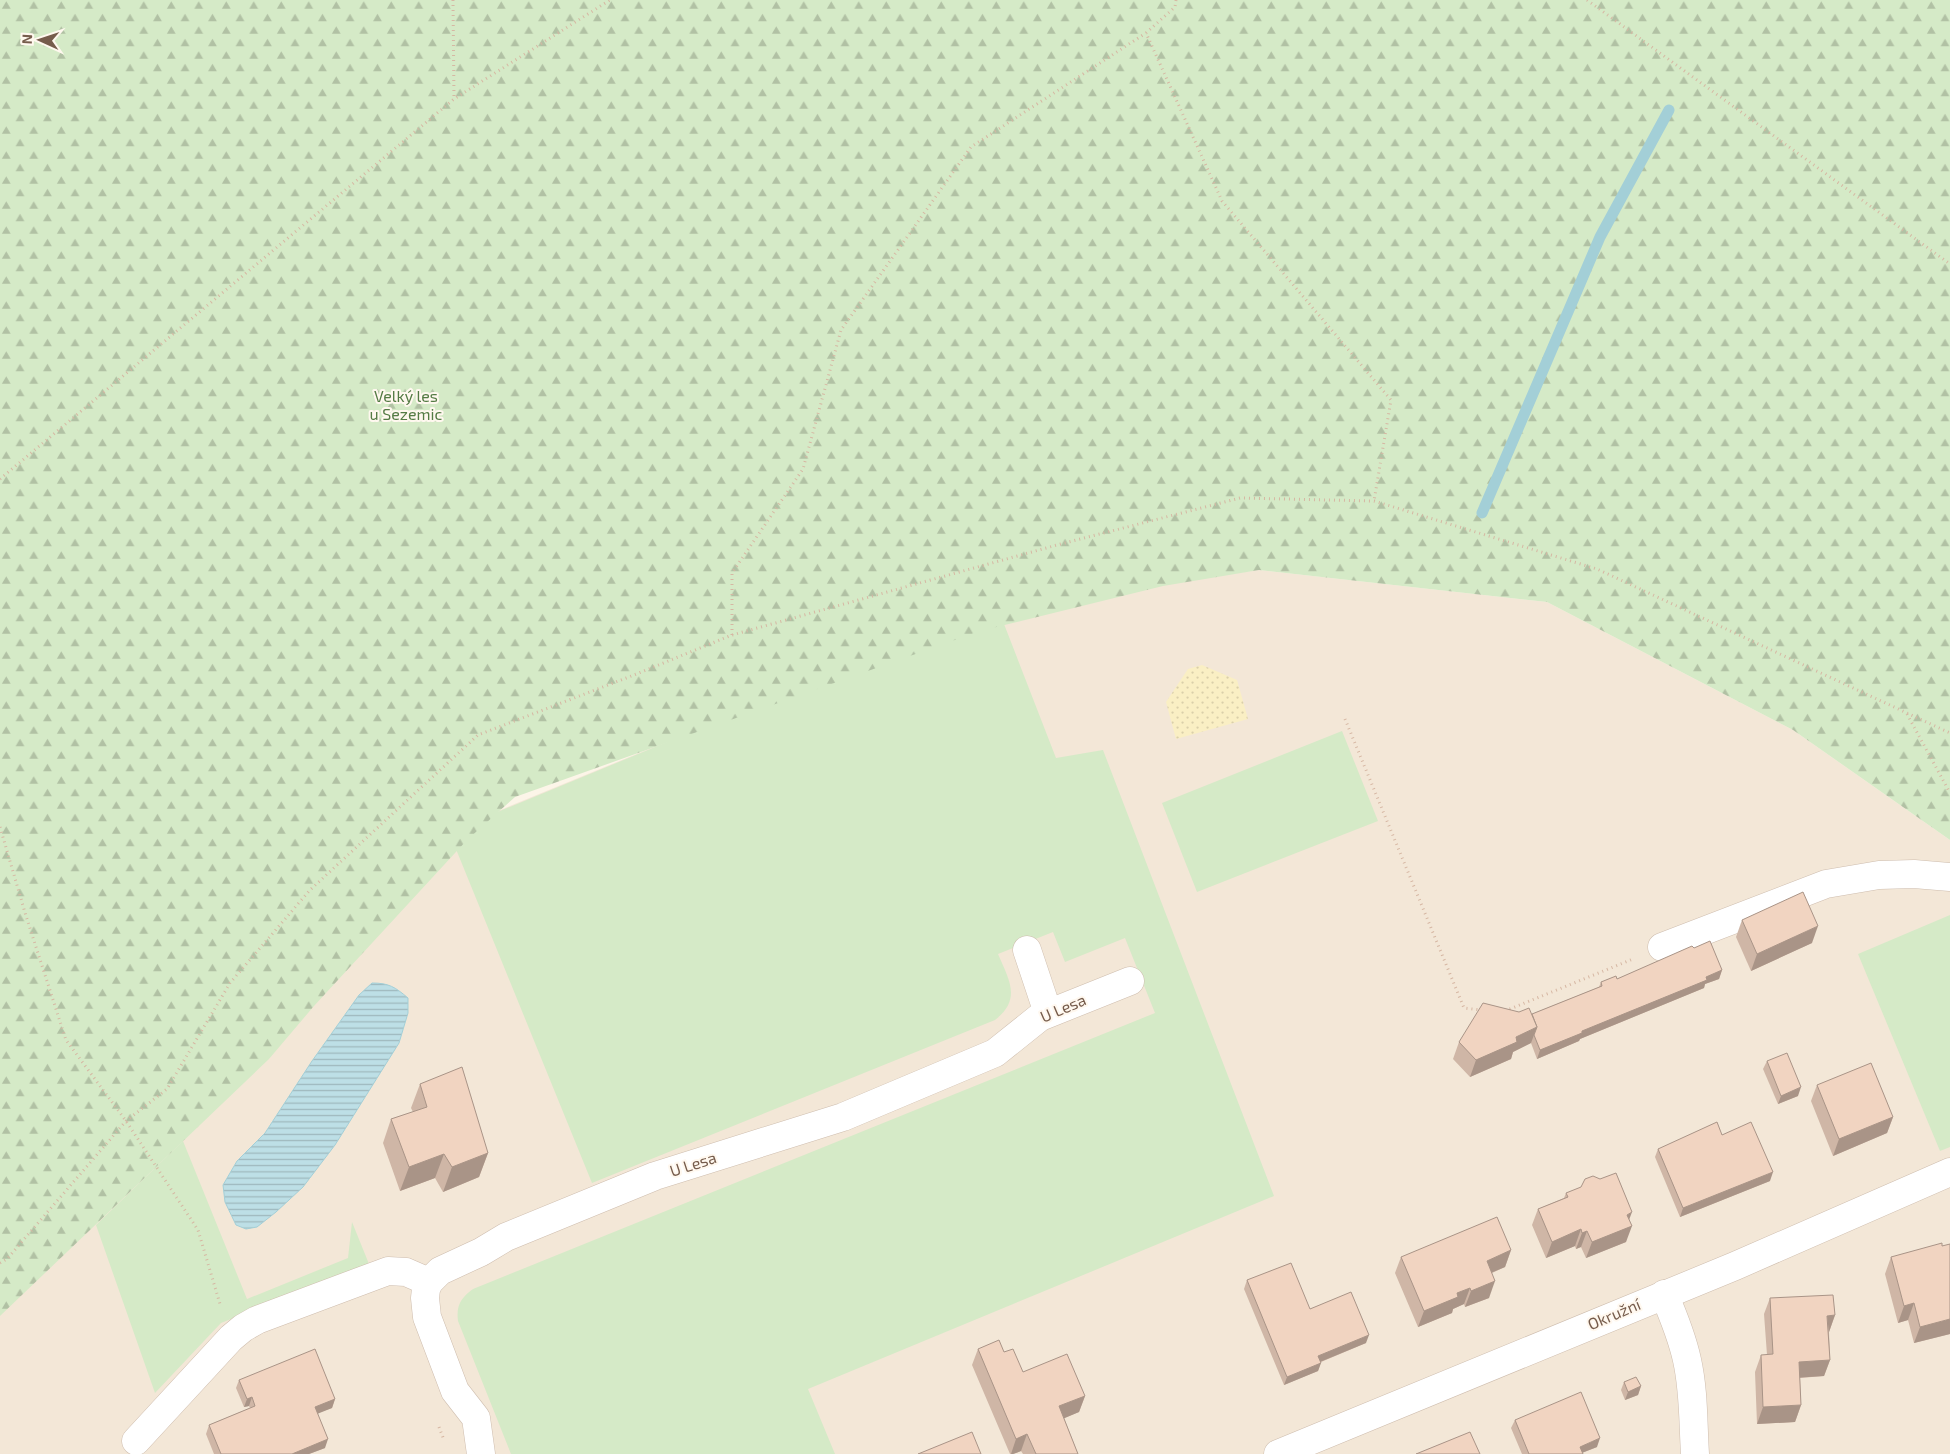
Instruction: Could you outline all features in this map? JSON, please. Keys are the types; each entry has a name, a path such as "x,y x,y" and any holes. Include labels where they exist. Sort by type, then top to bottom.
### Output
{"street":[{"path":"1662,948 1826,884 1880,875 1914,874 1950,877"},
{"path":"1026,950 1048,1013"},
{"name":"U Lesa","path":"429,1282 440,1271 481,1252 506,1237 637,1183 843,1117 995,1053 1032,1022 1048,1013 1130,981"},
{"name":"Okružní","path":"1278,1454 1735,1266 1950,1172"},
{"path":"136,1441 231,1338 243,1328 257,1320 388,1271 406,1272 429,1282 425,1307 430,1329 455,1391 476,1418 481,1454"},
{"path":"1664,1294 1678,1330 1691,1381 1694,1454"}],"path":[{"path":"454,0 454,99"},
{"path":"0,479 454,99 610,0"},
{"path":"732,635 732,573 803,469 841,330 971,147 1146,33 1175,7 1176,0"},
{"path":"1586,0 1950,264"},
{"path":"1146,33 1222,201 1391,400 1374,501"},
{"path":"0,1263 7,1259 126,1122 167,1089 230,983 310,890 478,735 732,635 1057,545 1240,498 1374,501 1597,569 1950,733"},
{"path":"1906,713 1950,793"},
{"path":"1345,720 1464,1008 1483,1010"},
{"path":"0,827 26,916 66,1040 126,1122 198,1230 231,1338"},
{"path":"1503,1012 1662,948"}],"shaded area":[{"path":"1259,570 1547,602 1793,730 1950,840 1950,1454 0,1454 0,1308 422,842 997,606"}],"green space":[{"name":"Velký les u Sezemic","path":"0,0 1950,0 1950,840 1793,730 1547,602 1259,570 1163,586 980,631 515,797 467,840 314,1006 269,1059 0,1316"},
{"path":"997,606 1056,758 1103,750 1274,1196 808,1389 835,1454 511,1454 458,1321 460,1302 473,1289 1155,1013 1125,938 1065,962 1053,932 998,954 1009,981 1011,997 1003,1012 995,1020 592,1183 449,832"},
{"path":"1342,731 1378,821 1197,892 1162,803"},
{"path":"1950,915 1950,1147 1940,1151 1858,954"},
{"path":"183,1141 247,1299 348,1258 352,1222 369,1264 221,1323 155,1393 96,1225"}],"sand":[{"path":"1202,665 1237,680 1248,719 1176,739 1166,702 1188,669"}],"water":[{"path":"372,983 392,986 408,998 408,1013 399,1043 335,1145 303,1187 257,1227 246,1229 236,1225 225,1202 223,1185 237,1161 265,1133 312,1061 359,995"}],"building":[{"path":"1803,892 1818,926 1757,954 1742,920"},
{"path":"1710,941 1722,970 1706,977 1707,980 1540,1050 1534,1035 1537,1027 1532,1014 1602,986 1601,982 1616,976 1617,979 1692,946 1694,948"},
{"path":"1483,1003 1519,1012 1529,1008 1537,1027 1516,1037 1517,1042 1476,1060 1459,1042"},
{"path":"1787,1053 1801,1087 1781,1096 1767,1061"},
{"path":"1871,1063 1893,1117 1839,1139 1817,1085"},
{"path":"462,1067 488,1153 452,1167 444,1154 409,1167 391,1119 427,1107 420,1084"},
{"path":"1717,1122 1722,1135 1751,1122 1773,1172 1683,1208 1658,1149"},
{"path":"1616,1173 1632,1212 1627,1215 1632,1226 1592,1242 1587,1231 1582,1233 1581,1229 1552,1242 1538,1209 1568,1197 1566,1193 1581,1187 1585,1179 1593,1176 1600,1179"},
{"path":"1497,1217 1511,1250 1487,1261 1495,1281 1471,1291 1470,1288 1457,1293 1458,1297 1424,1311 1401,1257"},
{"path":"1942,1243 1942,1246 1950,1244 1950,1319 1920,1327 1914,1303 1904,1306 1891,1257"},
{"path":"1291,1263 1310,1309 1351,1292 1369,1335 1318,1356 1321,1363 1287,1377 1247,1280"},
{"path":"1833,1295 1835,1315 1827,1316 1830,1360 1799,1362 1801,1405 1763,1407 1761,1355 1773,1354 1770,1298"},
{"path":"999,1340 1004,1352 1013,1349 1023,1372 1067,1354 1085,1396 1059,1406 1078,1454 1036,1454 1027,1434 1016,1439 978,1349"},
{"path":"315,1349 335,1399 315,1407 328,1439 292,1454 221,1454 209,1425 255,1406 252,1397 247,1399 239,1380"},
{"path":"1636,1377 1641,1386 1628,1392 1624,1382"},
{"path":"1581,1392 1600,1438 1580,1447 1583,1454 1529,1454 1515,1420"},
{"path":"972,1432 981,1454 918,1454"},
{"path":"1470,1432 1480,1454 1416,1454"}],"waterway":[{"path":"1482,513 1600,237 1669,110"}]}
